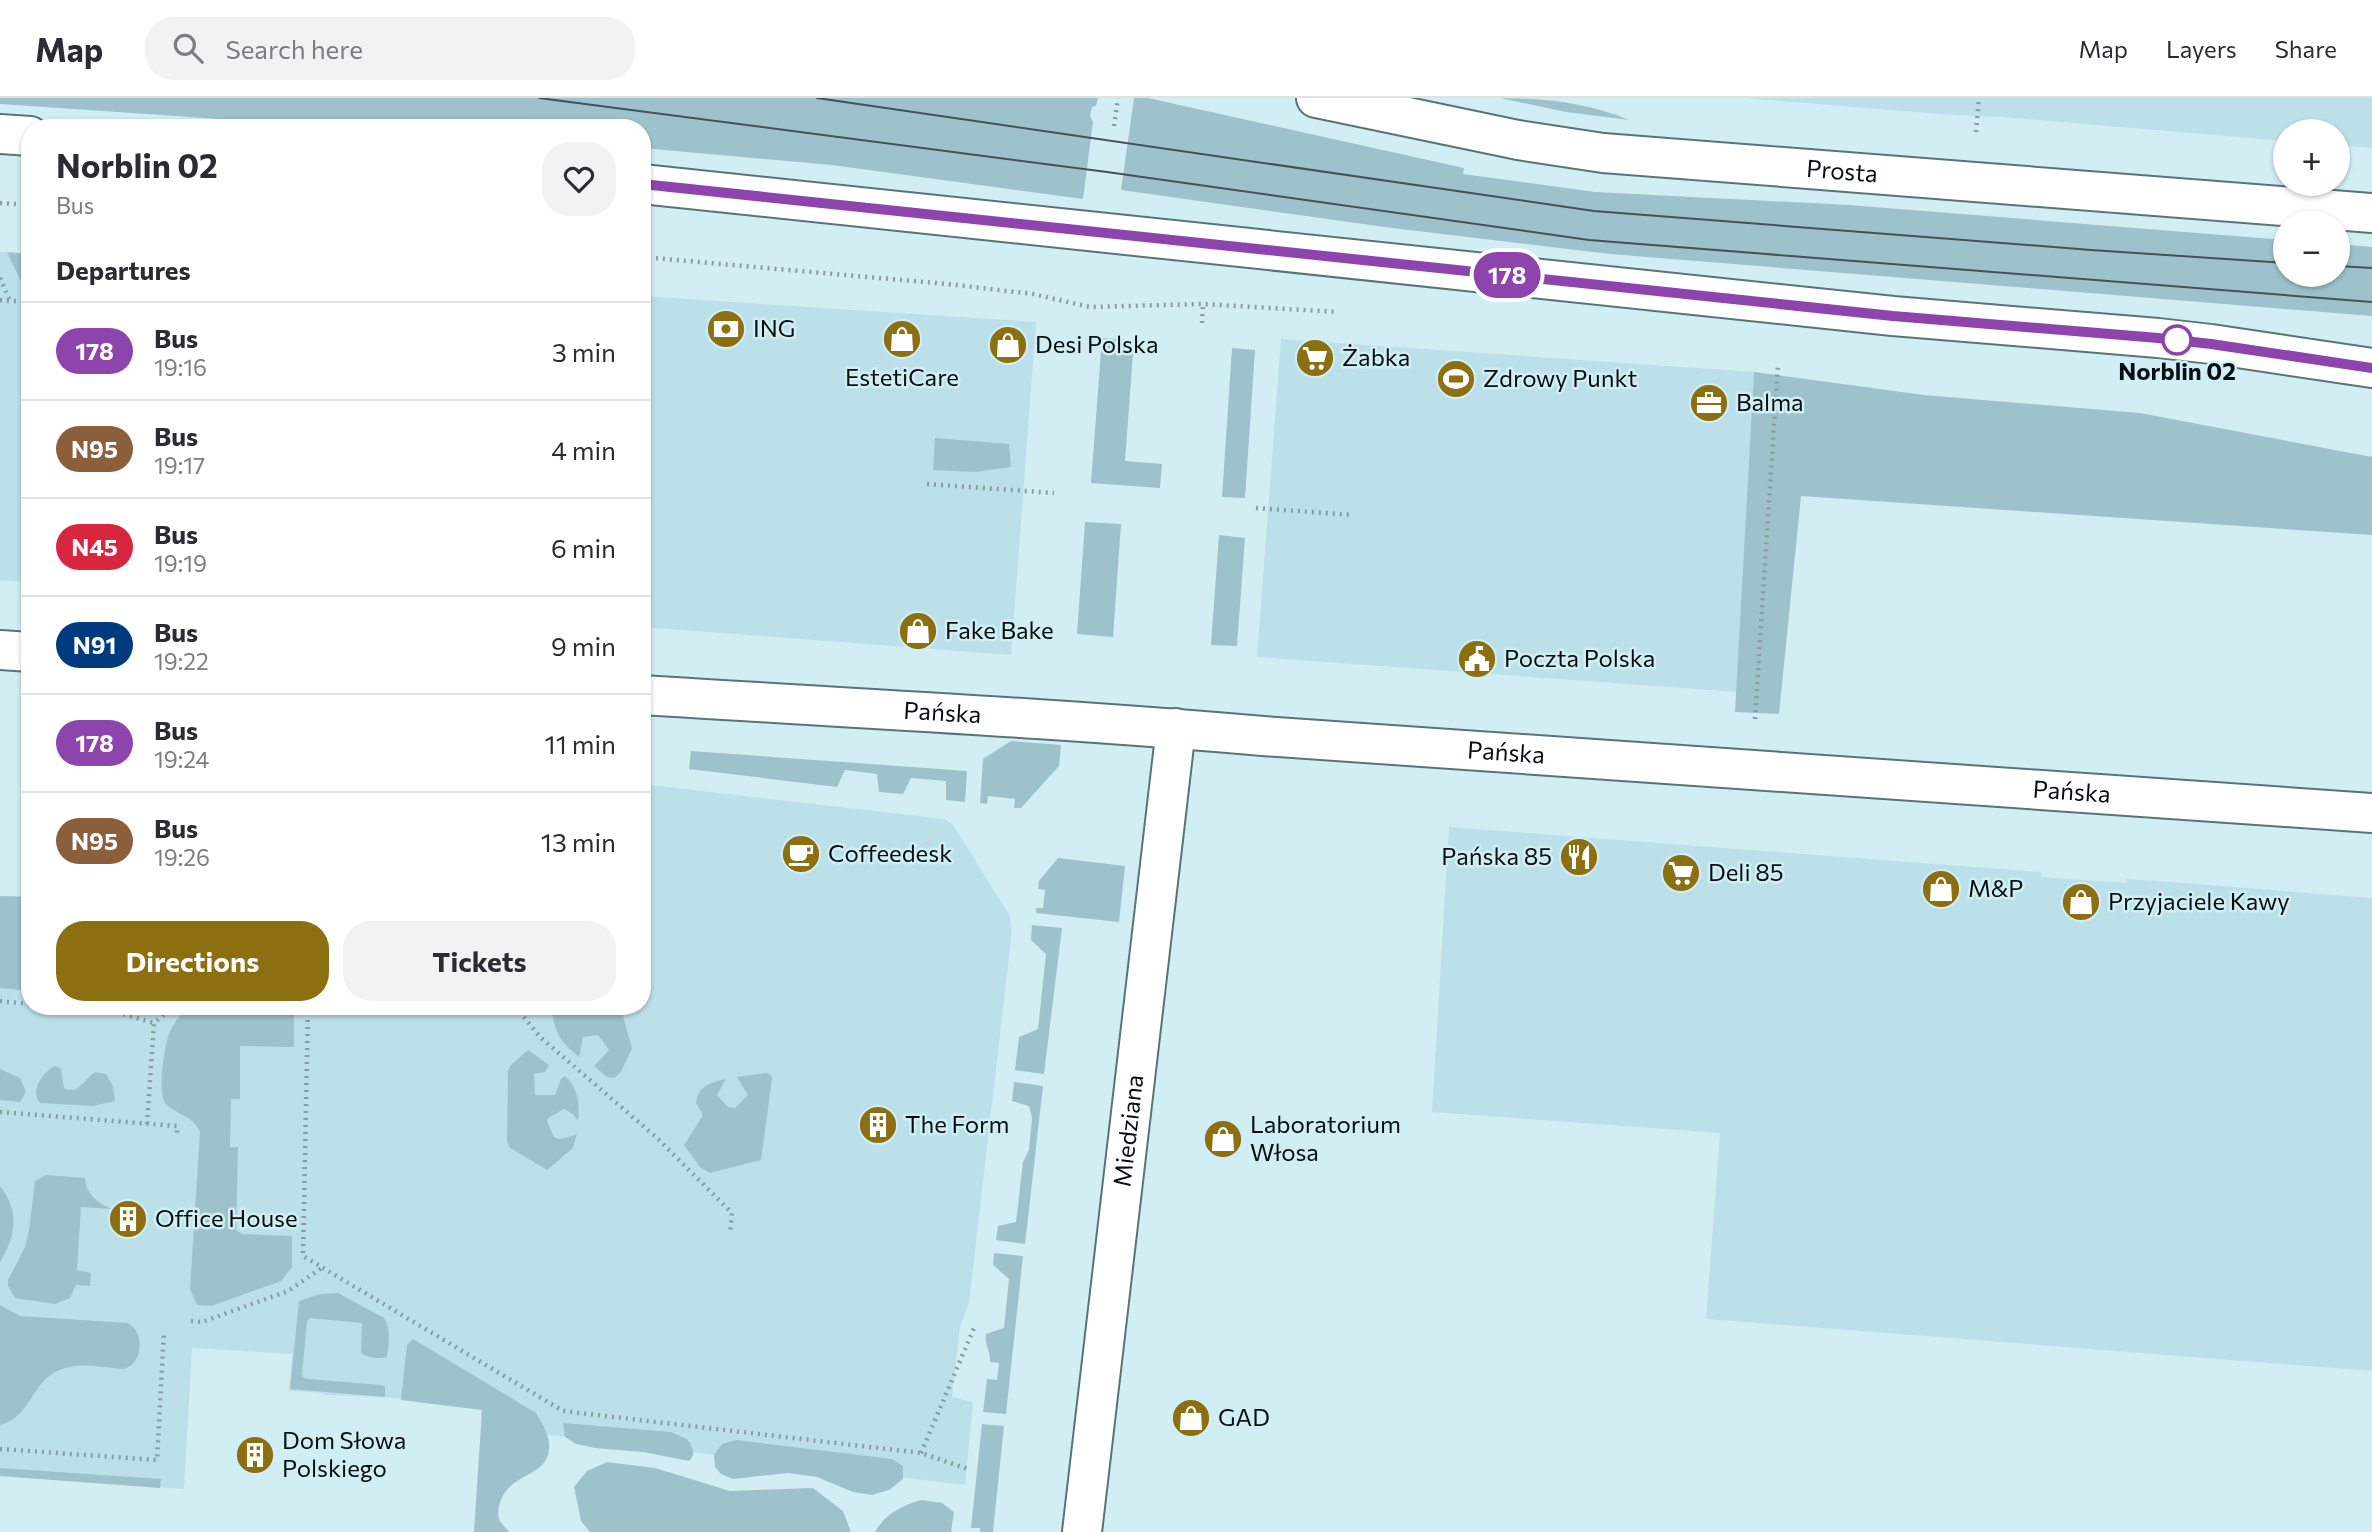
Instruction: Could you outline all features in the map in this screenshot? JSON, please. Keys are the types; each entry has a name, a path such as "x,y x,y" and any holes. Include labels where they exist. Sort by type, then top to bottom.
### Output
{"main road":[{"name":"Prosta","path":"1316,98 1518,141 1603,153 2372,213"},
{"path":"0,134 21,135"},
{"path":"651,185 1893,316 2171,339 2372,368"},
{"path":"0,650 21,651"},
{"name":"Pańska","path":"651,696 992,718 1080,720 2372,813"},
{"name":"Miedziana","path":"1082,1532 1176,728"}],"path":[{"path":"1114,126 1118,98"},
{"path":"1975,139 1979,98"},
{"path":"0,203 21,204"},
{"path":"651,258 947,284 1033,294 1090,307 1203,304 1311,310"},
{"path":"0,278 10,301"},
{"path":"0,300 21,302"},
{"path":"1202,323 1203,304"},
{"path":"1754,728 1778,364"},
{"path":"927,484 1054,494"},
{"path":"1256,508 1352,515"},
{"path":"0,1001 21,1003"},
{"path":"126,1015 154,1023"},
{"path":"147,1124 154,1023 163,1015"},
{"path":"308,1015 303,1256 563,1412 920,1453 971,1470"},
{"path":"522,1015 540,1037 656,1137 732,1213 730,1233"},
{"path":"0,1112 177,1126 177,1138"},
{"path":"191,1321 202,1322 288,1291 323,1267"},
{"path":"920,1453 974,1328"},
{"path":"0,1449 156,1460 164,1331"}],"shaded area":[{"path":"0,98 1098,98 1090,116 1093,122 1083,199 832,165 651,149 651,119 219,119 0,104"},
{"path":"1134,98 1148,98 1464,168 1463,174 1595,192 1849,205 2273,239 2273,287 2350,287 2350,245 2372,247 2372,316 1610,254 1392,228 1121,190"},
{"path":"1500,98 1566,103 1598,109 1629,120 1566,112"},
{"path":"1743,98 2372,98 2372,148 2350,146 2350,119 2273,119 2273,140"},
{"path":"0,252 21,253 21,582 0,580"},
{"path":"7,252 21,253 21,282"},
{"path":"651,297 1036,322 1011,655 651,628"},
{"path":"1102,338 1134,340 1125,461 1162,464 1160,488 1091,483"},
{"path":"1281,339 1754,372 1737,692 1257,657"},
{"path":"1232,348 1255,350 1245,498 1222,497"},
{"path":"1754,372 1924,395 2140,413 2372,457 2372,535 1801,496 1779,714 1735,712"},
{"path":"935,438 1009,444 1011,467 975,472 933,470"},
{"path":"1085,522 1121,524 1113,637 1077,634"},
{"path":"1219,535 1245,538 1237,646 1211,645"},
{"path":"1011,741 1061,745 1059,766 1021,808 1014,808 1015,799 988,796 987,804 980,803 983,759"},
{"path":"691,751 967,771 965,802 946,800 946,781 911,778 903,794 879,792 877,774 845,770 837,787 689,769"},
{"path":"651,785 944,819 953,825 1010,916 1012,931 969,1303 960,1327 952,1397 973,1402 965,1485 482,1427 481,1410 385,1397 289,1391 292,1354 192,1348 184,1489 0,1476 0,896 21,897 21,1015 651,1015"},
{"path":"1449,827 2041,872 2041,877 2127,883 2127,879 2372,898 2372,1371 1706,1319 1720,1133 1432,1112"},
{"path":"1058,858 1125,866 1119,922 1036,913 1036,908 1043,908 1045,890 1038,889 1039,881"},
{"path":"0,896 21,897 21,990 0,988"},
{"path":"1032,925 1062,928 1044,1074 1015,1070 1019,1037 1038,1029 1046,954 1031,940"},
{"path":"181,1015 294,1015 294,1047 240,1046 240,1099 231,1099 230,1147 238,1147 236,1230 242,1234 292,1236 292,1267 281,1281 211,1306 197,1305 190,1289 200,1132 194,1122 170,1108 163,1099 162,1071 167,1040"},
{"path":"552,1015 623,1015 632,1048 621,1072 614,1078 607,1077 594,1066 609,1050 598,1035 583,1037 579,1057 558,1035"},
{"path":"528,1050 549,1065 545,1072 534,1074 535,1095 555,1095 561,1079 565,1076 573,1085 578,1102 578,1121 564,1109 548,1118 554,1137 559,1139 577,1133 573,1148 547,1170 510,1148 507,1141 508,1071"},
{"path":"55,1066 61,1069 64,1088 69,1090 78,1088 95,1072 106,1074 113,1086 115,1101 93,1106 40,1103 36,1093 39,1082"},
{"path":"0,1069 20,1078 26,1092 20,1102 0,1100"},
{"path":"766,1073 772,1076 772,1079 761,1160 710,1173 700,1167 684,1145 702,1117 696,1103 699,1092 710,1083 726,1079 717,1095 728,1107 735,1108 748,1095 737,1077"},
{"path":"1014,1082 1043,1086 1025,1244 996,1240 998,1226 1016,1222 1023,1162 1029,1150 1032,1118 1029,1106 1012,1101"},
{"path":"46,1175 85,1178 93,1197 112,1209 81,1207 77,1270 91,1273 90,1286 76,1285 70,1298 55,1304 15,1298 8,1286 8,1280 25,1247 35,1181"},
{"path":"0,1186 11,1205 13,1224 10,1243 0,1262"},
{"path":"994,1253 1023,1256 1006,1414 983,1412 987,1379 997,1380 999,1363 990,1362 986,1334 1004,1328 1009,1279 993,1265"},
{"path":"338,1293 384,1318 389,1332 387,1357 374,1358 361,1353 362,1323 310,1318 307,1321 302,1374 309,1379 381,1385 385,1387 385,1397 290,1389 299,1301 320,1294"},
{"path":"0,1305 20,1316 127,1323 137,1333 140,1347 138,1354 131,1366 124,1369 82,1365 56,1372 46,1379 20,1413 0,1425"},
{"path":"413,1339 536,1413 543,1426 549,1444 546,1459 535,1471 511,1485 499,1505 499,1519 509,1532 474,1532 482,1410 401,1400 407,1345"},
{"path":"563,1423 671,1432 687,1439 693,1456 689,1461 576,1444 565,1437"},
{"path":"982,1424 1004,1426 993,1532 980,1532 980,1528 971,1528"},
{"path":"736,1440 892,1459 903,1466 903,1479 889,1490 872,1495 853,1492 817,1477 788,1473 733,1479 721,1474 715,1467 714,1455 722,1444"},
{"path":"607,1462 655,1468 730,1491 813,1488 843,1511 851,1532 590,1532 581,1521 574,1487 587,1471"},
{"path":"0,1468 161,1479 160,1488 0,1476"},
{"path":"922,1500 942,1503 954,1512 951,1532 875,1532 895,1511"}],"tram line":[{"path":"539,98 1107,172 1589,240 2372,302"},
{"path":"817,98 1594,211 2273,262"},
{"path":"2350,267 2372,268"}],"bus line":[{"name":"178","path":"651,185 1893,316 2158,338 2372,368"}],"place":[{"name":"ING","path":"726,329"},
{"name":"EstetiCare","path":"902,339"},
{"name":"Norblin 02","path":"2177,340"},
{"name":"Desi Polska","path":"1008,345"},
{"name":"Żabka","path":"1315,358"},
{"name":"Zdrowy Punkt","path":"1456,379"},
{"name":"Balma","path":"1709,403"},
{"name":"Fake Bake","path":"918,631"},
{"name":"Poczta Polska","path":"1477,659"},
{"name":"Coffeedesk","path":"801,854"},
{"name":"Pańska 85","path":"1579,857"},
{"name":"Deli 85","path":"1681,873"},
{"name":"M&P","path":"1941,889"},
{"name":"Przyjaciele Kawy","path":"2081,902"},
{"name":"The Form","path":"878,1125"},
{"name":"Laboratorium Włosa","path":"1223,1139"},
{"name":"Office House","path":"128,1219"},
{"name":"GAD","path":"1191,1418"},
{"name":"Dom Słowa Polskiego","path":"255,1455"}]}
